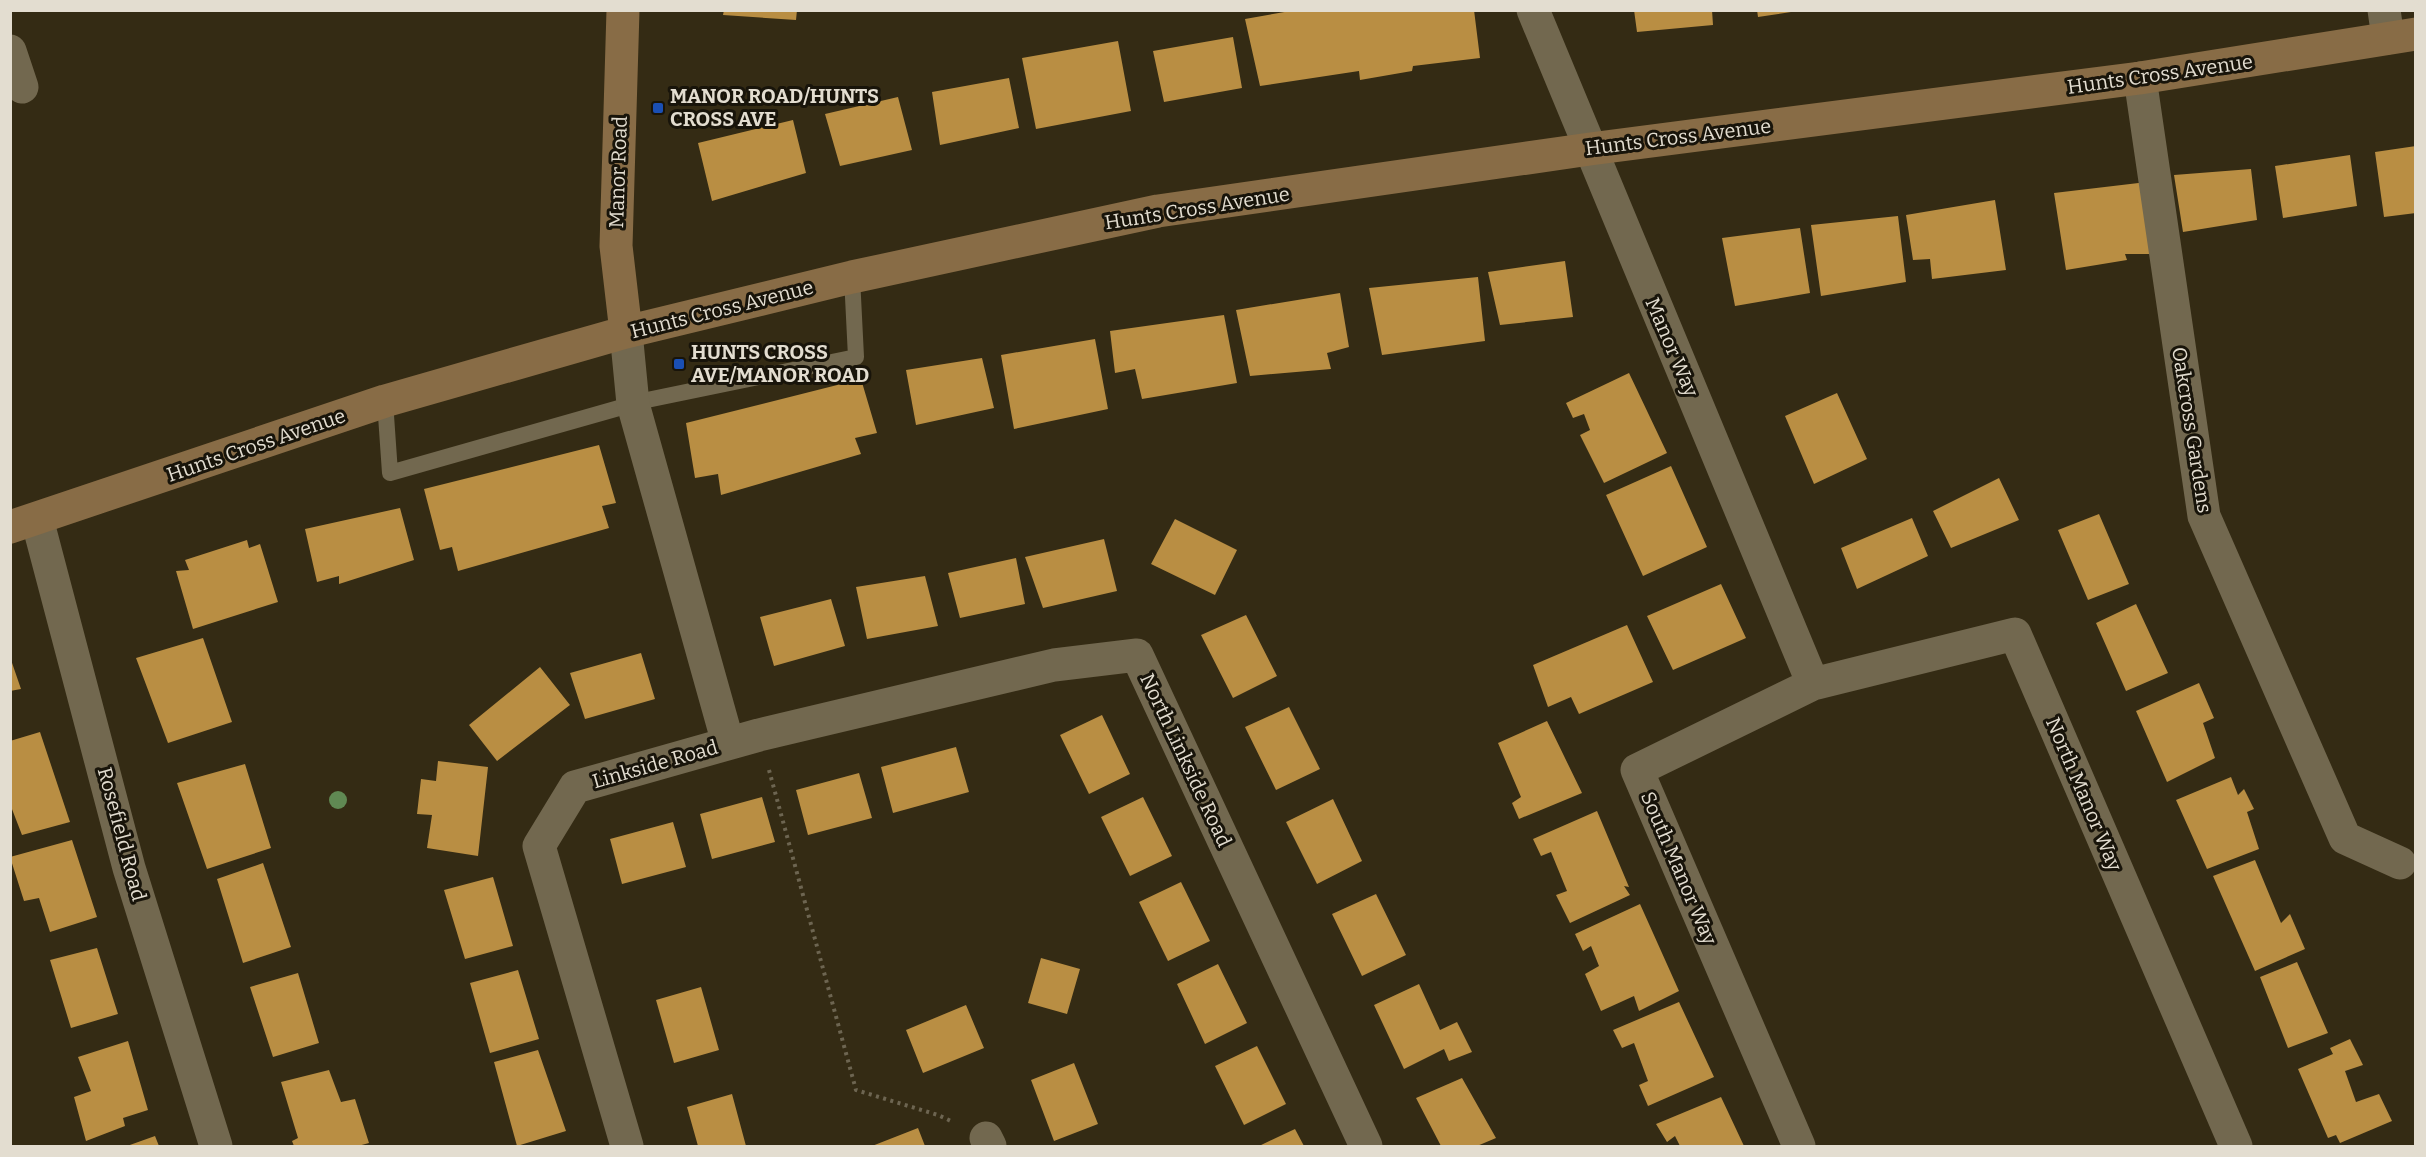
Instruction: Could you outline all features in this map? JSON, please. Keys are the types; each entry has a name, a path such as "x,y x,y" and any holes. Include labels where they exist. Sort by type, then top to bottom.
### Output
{"street":[{"name":"Manor Road","path":"622,10 616,246 626,332"},
{"name":"Manor Way","path":"1533,10 1813,684"},
{"name":"Hunts Cross Avenue","path":"24,523 385,401 626,332 852,277 1158,211 1590,149 2140,78 2396,27"},
{"path":"10,51 22,87"},
{"name":"Oakcross Gardens","path":"2140,78 2204,516 2345,838 2400,862"},
{"name":"Linkside Road","path":"626,332 633,404 743,739 574,788 539,846 627,1146"},
{"name":"Rosefield Road","path":"24,523 216,1146"},
{"name":"North Manor Way","path":"1813,684 2015,634 2236,1146"},
{"name":"North Linkside Road","path":"743,739 1054,665 1137,655 1366,1146"},
{"name":"South Manor Way","path":"1799,1146 1637,770 1813,684"}],"lane":[{"path":"385,401 390,473 633,404 856,357 852,277"}],"path":[{"path":"743,739 856,1090 938,1115 988,1142"}],"building":[{"path":"724,10 797,10 796,20 723,15"},
{"path":"1296,10 1474,10 1480,58 1413,66 1412,71 1360,80 1359,71 1260,86 1245,19"},
{"path":"1634,10 1712,10 1713,25 1637,32"},
{"path":"1757,10 1791,10 1791,12 1758,17"},
{"path":"1233,37 1242,88 1164,102 1153,51"},
{"path":"1118,41 1131,111 1036,129 1022,58"},
{"path":"1009,78 1019,128 940,145 932,92"},
{"path":"898,97 912,150 840,166 825,114"},
{"path":"793,120 806,173 712,201 698,143"},
{"path":"2416,146 2416,213 2384,217 2375,152"},
{"path":"2350,155 2357,206 2283,218 2275,166"},
{"path":"2251,169 2257,220 2183,232 2174,175"},
{"path":"2147,182 2157,254 2125,254 2127,260 2066,270 2054,193"},
{"path":"1995,200 2006,270 1932,279 1930,259 1913,260 1906,215"},
{"path":"1898,216 1906,282 1821,296 1811,225"},
{"path":"1800,228 1810,293 1735,306 1722,238"},
{"path":"1565,261 1573,317 1500,325 1488,272"},
{"path":"1478,277 1485,341 1382,355 1369,288"},
{"path":"1340,293 1349,347 1327,353 1331,369 1250,376 1236,310"},
{"path":"1224,315 1237,383 1142,399 1135,369 1115,373 1110,331"},
{"path":"1095,339 1108,409 1014,429 1001,355"},
{"path":"982,358 994,408 916,425 906,370"},
{"path":"1629,373 1667,453 1604,483 1580,435 1590,430 1584,414 1573,418 1566,403"},
{"path":"861,379 877,433 855,438 861,454 721,495 718,474 695,478 686,423"},
{"path":"1837,393 1867,459 1814,484 1785,416"},
{"path":"599,445 616,503 602,506 609,528 458,571 452,547 440,550 424,489"},
{"path":"1671,466 1707,547 1643,576 1606,495"},
{"path":"1999,478 2019,520 1951,548 1933,511"},
{"path":"400,508 414,560 339,584 339,576 317,582 305,529"},
{"path":"2099,514 2129,584 2088,600 2058,530"},
{"path":"1912,518 1928,556 1857,589 1841,548"},
{"path":"1175,519 1237,550 1215,595 1151,564"},
{"path":"1104,539 1117,591 1043,608 1025,557"},
{"path":"247,540 249,548 260,544 278,602 193,629 176,571 189,570 185,560"},
{"path":"1016,558 1025,604 960,618 948,573"},
{"path":"925,576 938,626 867,639 856,587"},
{"path":"1721,584 1746,638 1673,670 1647,616"},
{"path":"831,599 845,646 774,666 760,617"},
{"path":"2136,604 2168,673 2126,691 2096,623"},
{"path":"1246,615 1277,676 1233,698 1201,635"},
{"path":"1627,625 1653,682 1579,714 1571,697 1548,707 1533,665"},
{"path":"203,638 232,722 168,743 136,658"},
{"path":"641,653 655,699 585,719 570,673"},
{"path":"10,657 21,689 10,691"},
{"path":"540,667 570,705 497,761 469,725"},
{"path":"2199,683 2214,718 2203,723 2215,758 2167,782 2136,711"},
{"path":"1289,707 1320,769 1276,790 1245,727"},
{"path":"1102,715 1130,774 1089,794 1060,735"},
{"path":"1547,721 1582,793 1519,819 1512,803 1521,797 1498,743"},
{"path":"40,732 70,822 22,835 10,804 10,741"},
{"path":"956,747 969,792 893,813 881,767"},
{"path":"438,761 488,767 478,856 427,848 432,815 417,814 421,779 436,781"},
{"path":"245,764 271,848 207,869 177,783"},
{"path":"859,773 872,818 808,835 796,790"},
{"path":"2231,777 2238,795 2244,789 2254,809 2247,812 2259,849 2207,869 2176,800"},
{"path":"762,797 775,842 712,859 700,814"},
{"path":"1143,797 1172,856 1130,876 1101,817"},
{"path":"1333,799 1362,861 1317,884 1286,822"},
{"path":"1597,811 1629,887 1624,886 1630,895 1570,923 1556,895 1567,891 1551,852 1541,856 1533,839"},
{"path":"673,822 686,867 622,884 610,839"},
{"path":"72,840 97,917 50,932 39,898 24,901 10,857"},
{"path":"2255,860 2281,923 2290,914 2305,949 2255,971 2213,876"},
{"path":"263,863 291,947 243,963 217,879"},
{"path":"493,877 513,946 465,959 444,890"},
{"path":"1181,882 1210,941 1168,961 1139,902"},
{"path":"1376,894 1406,955 1362,976 1332,914"},
{"path":"1640,904 1679,991 1639,1011 1634,996 1601,1011 1585,974 1599,966 1591,946 1583,951 1575,934"},
{"path":"97,948 118,1014 71,1028 50,960"},
{"path":"1041,958 1080,969 1067,1014 1028,1003"},
{"path":"2297,962 2328,1033 2288,1048 2260,977"},
{"path":"1218,964 1247,1023 1205,1044 1177,984"},
{"path":"518,970 539,1039 490,1053 470,983"},
{"path":"298,973 319,1043 273,1057 250,987"},
{"path":"1419,984 1440,1030 1457,1022 1472,1052 1449,1061 1444,1049 1404,1069 1374,1005"},
{"path":"701,987 719,1050 674,1063 656,1000"},
{"path":"1679,1002 1714,1077 1648,1106 1639,1085 1648,1081 1634,1043 1622,1048 1613,1030"},
{"path":"966,1005 984,1048 923,1073 906,1030"},
{"path":"2350,1039 2363,1065 2345,1071 2356,1102 2379,1094 2392,1121 2340,1143 2336,1135 2328,1138 2298,1069 2333,1054 2330,1048"},
{"path":"128,1041 148,1110 123,1118 125,1126 86,1141 74,1097 91,1091 78,1057"},
{"path":"1257,1046 1286,1104 1244,1125 1215,1066"},
{"path":"538,1050 566,1131 517,1146 494,1062"},
{"path":"1074,1063 1098,1124 1054,1141 1031,1080"},
{"path":"329,1070 341,1102 355,1099 369,1143 358,1146 294,1146 292,1141 298,1138 281,1082"},
{"path":"1462,1078 1496,1138 1477,1146 1441,1146 1416,1098"},
{"path":"732,1094 746,1146 698,1146 687,1107"},
{"path":"1721,1097 1744,1146 1680,1146 1675,1136 1667,1142 1656,1124"},
{"path":"918,1128 925,1146 872,1146"},
{"path":"1295,1129 1304,1146 1259,1146"},
{"path":"155,1136 159,1146 127,1146"}],"place":[{"name":"MANOR ROAD/HUNTS CROSS AVE","path":"658,108"},
{"name":"HUNTS CROSS AVE/MANOR ROAD","path":"679,364"}]}
